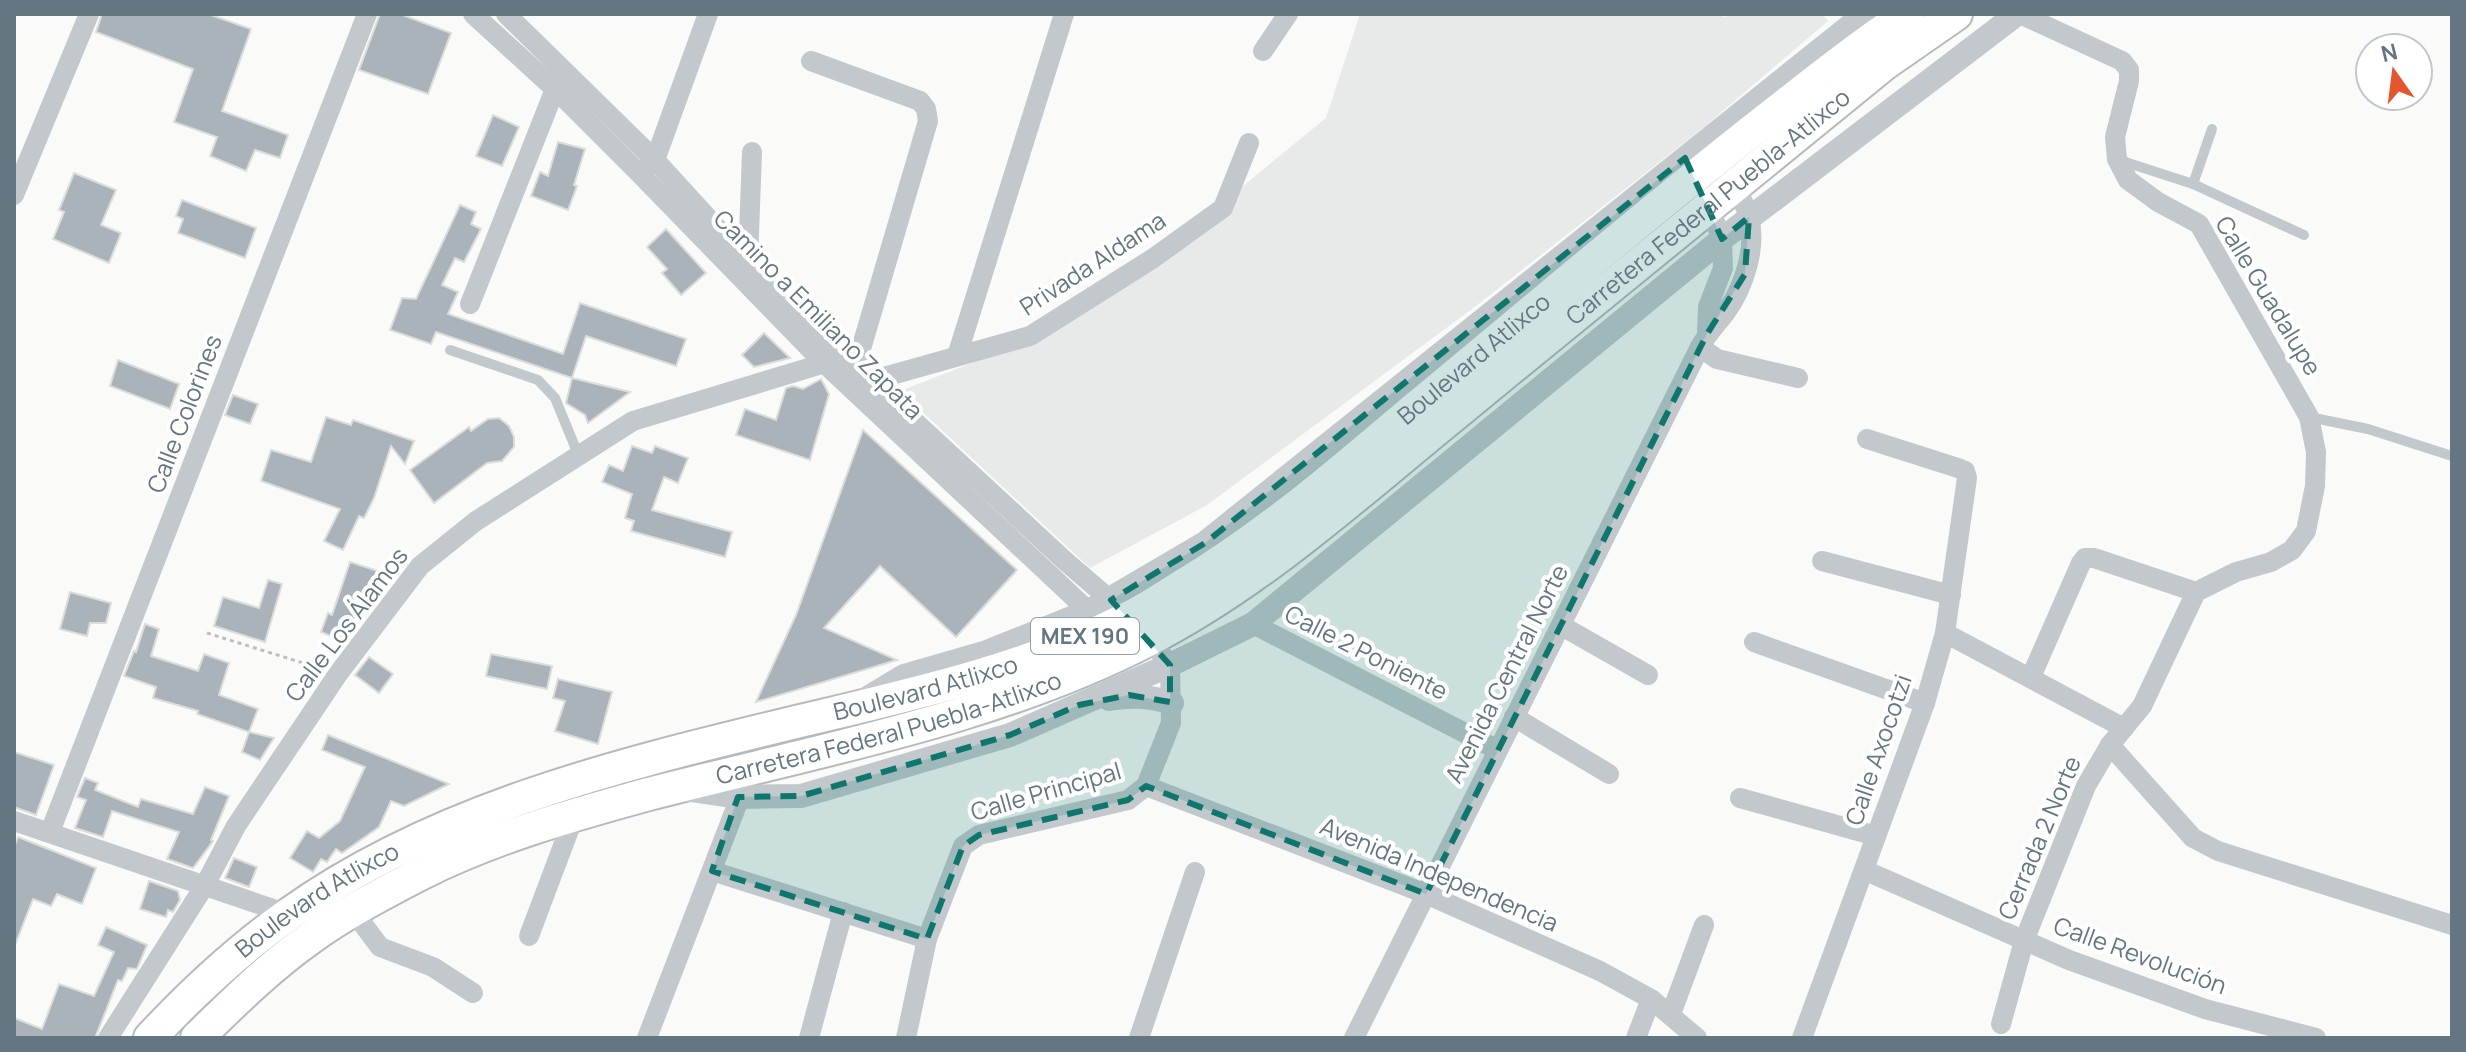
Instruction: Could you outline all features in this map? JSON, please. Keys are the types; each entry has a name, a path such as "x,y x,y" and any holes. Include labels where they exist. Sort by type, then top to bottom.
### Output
{"main road":[{"name":"Boulevard Atlixco","path":"150,1038 220,969 288,914 338,882 475,815 563,785 713,742 968,679 1119,624 1217,564 1316,492 1702,157 1908,14"},
{"name":"Carretera Federal Puebla-Atlixco","path":"197,1038 239,997 307,940 353,911 437,867 488,845 575,814 972,710 1053,683 1119,624 1231,593 1884,64 1956,14"}],"street":[{"path":"14,195 18,170 89,14"},
{"name":"Calle Colorines","path":"50,832 367,14"},
{"name":"Camino a Emiliano Zapata","path":"473,14 495,22 555,89 647,167 748,262 849,367 1119,624"},
{"name":"Camino a Emiliano Zapata","path":"506,14 647,167 849,367 1119,624"},
{"path":"647,167 708,14"},
{"path":"957,356 1064,14"},
{"path":"1263,51 1288,14"},
{"path":"1702,157 1865,14"},
{"path":"673,788 738,797 801,796 1010,735 1253,624 1749,217 2019,14 2122,61 2129,70 2115,137 2117,159"},
{"path":"811,61 920,101 926,109 928,121 849,367"},
{"path":"470,304 555,89"},
{"name":"Privada Aldama","path":"849,367 957,356 1030,336 1152,259 1223,208 1249,143"},
{"path":"748,262 752,152"},
{"name":"Avenida Central Norte","path":"1354,1038 1704,340 1727,310 1745,274 1751,244 1749,217 1734,186 1702,157"},
{"name":"Avenida Central Norte","path":"1702,157 1709,205 1722,239 1723,268 1708,307 1704,340"},
{"name":"Calle Guadalupe","path":"2117,159 2128,180 2158,202 2199,224 2309,417"},
{"path":"1704,340 1717,359 1798,378"},
{"name":"Calle Los Álamos","path":"108,1038 205,885 236,826 338,674 420,566 476,521 633,421 849,367"},
{"path":"2031,677 2085,558 2094,558 2196,592 2292,550 2306,531 2315,486 2316,452 2309,417"},
{"name":"Calle Axocotzi","path":"1802,1038 1925,703 1945,633 1967,478 1965,471 1867,439"},
{"path":"1822,561 1951,595"},
{"name":"Cerrada 2 Norte","path":"2001,1024 2024,941 2086,786 2110,745 2142,706 2196,592"},
{"path":"1079,705 1129,695 1171,696 1159,669 1119,624"},
{"name":"Calle 2 Poniente","path":"1253,624 1498,750"},
{"path":"1562,626 1648,675"},
{"path":"1945,633 2124,728"},
{"path":"1754,642 1925,703"},
{"name":"Calle Principal","path":"906,1038 927,939 963,846 979,835 1128,800 1146,786 1171,723 1171,696"},
{"path":"1514,717 1609,774"},
{"path":"2110,745 2193,838 2218,851 2452,925"},
{"path":"647,1038 738,797 753,767"},
{"name":"Avenida Independencia","path":"1146,786 1426,894 1600,971 1651,999 1697,1038"},
{"path":"1740,798 1876,836"},
{"path":"529,936 575,814"},
{"path":"14,821 288,914"},
{"name":"Calle Revolución","path":"1864,870 2024,941 2205,1009 2316,1038"},
{"path":"712,871 927,939"},
{"path":"1139,1038 1195,872"},
{"path":"353,911 380,947 433,967 473,993"},
{"path":"809,1038 843,912"},
{"path":"1671,1014 1704,925"},
{"path":"1636,1038 1651,999"}],"lane":[{"path":"2193,184 2212,129"},
{"path":"2117,159 2193,184 2304,235"},
{"path":"450,350 538,380 555,398 578,454"},
{"path":"2309,417 2368,429 2452,456"}],"path":[{"path":"207,633 338,674"}],"highlighted area":[{"path":"1685,158 1722,239 1749,217 1745,274 1707,334 1426,894 1146,786 1128,800 979,835 963,846 927,939 712,871 738,797 801,796 1010,735 1079,705 1129,695 1170,702 1170,665 1111,600 1205,543"}],"shaded area":[{"path":"1360,14 1714,14 1725,17 1736,14 1822,14 1828,21 1703,128 1472,309 1207,505 1090,568 900,391 990,356 1232,195 1326,118"}],"building":[{"path":"102,14 208,14 251,29 222,111 288,135 280,158 255,150 246,171 210,156 217,137 174,122 193,69 96,32"},
{"path":"380,14 400,14 451,33 428,94 359,70"},
{"path":"493,115 519,127 502,166 476,156"},
{"path":"558,142 585,149 568,210 531,196 540,172 548,176"},
{"path":"74,173 116,190 101,225 121,233 109,263 53,239 64,212 59,210"},
{"path":"182,200 256,228 245,258 178,233 183,219 176,216"},
{"path":"460,205 476,212 471,224 481,229 464,262 455,258 442,285 458,292 448,314 563,354 580,303 686,339 676,366 586,336 572,378 436,332 431,344 390,330 402,298 416,299"},
{"path":"666,229 706,273 681,295 662,273 667,269 647,247"},
{"path":"764,333 790,358 754,367 742,355"},
{"path":"118,360 179,384 170,409 110,386"},
{"path":"572,378 630,392 588,423 585,415 566,403"},
{"path":"821,379 829,394 810,460 736,435 745,409 776,420 786,388 793,386 803,389"},
{"path":"233,395 258,404 250,424 225,415"},
{"path":"326,417 351,425 353,420 414,441 405,464 391,446 374,498 364,518 359,516 343,550 324,541 340,509 261,481 271,450 311,462"},
{"path":"499,418 509,426 514,447 502,461 487,463 434,503 410,470 469,427 471,431 488,419"},
{"path":"863,430 1017,570 956,637 880,566 824,628 897,660 756,702 796,615"},
{"path":"632,446 652,453 655,446 688,458 678,483 664,477 652,510 732,532 725,557 631,531 634,521 625,518 632,494 602,482 609,465 623,471"},
{"path":"350,562 387,574 366,600 362,599 346,642 321,632 328,613 332,615"},
{"path":"268,580 282,584 265,642 214,626 223,597 259,608"},
{"path":"70,592 111,603 106,623 90,623 87,636 60,629"},
{"path":"145,624 159,629 151,656 198,671 204,654 229,663 219,695 258,709 249,732 197,714 198,711 153,698 156,687 124,676"},
{"path":"491,654 552,666 547,689 486,676"},
{"path":"369,657 393,674 379,693 355,675"},
{"path":"558,679 612,692 598,744 555,731 565,701 553,698"},
{"path":"249,732 274,738 260,760 242,752"},
{"path":"328,735 449,784 404,806 391,801 379,827 342,853 336,849 327,862 321,859 313,872 290,858 307,831 319,838 340,821 365,767 322,750"},
{"path":"14,752 54,765 36,815 14,807"},
{"path":"85,778 98,783 95,790 138,807 141,799 193,814 205,787 229,796 213,841 193,868 167,859 179,832 112,811 103,837 75,828 86,800 77,797"},
{"path":"18,837 96,868 82,904 57,894 51,906 33,899 15,945 14,847"},
{"path":"234,858 257,867 249,887 225,878"},
{"path":"149,881 178,891 180,900 173,912 168,910 166,917 140,909"},
{"path":"106,927 147,945 137,969 128,968 122,981 118,980 95,1038 14,1038 14,1018 42,1029 59,984 94,996 114,952 98,945"}]}
